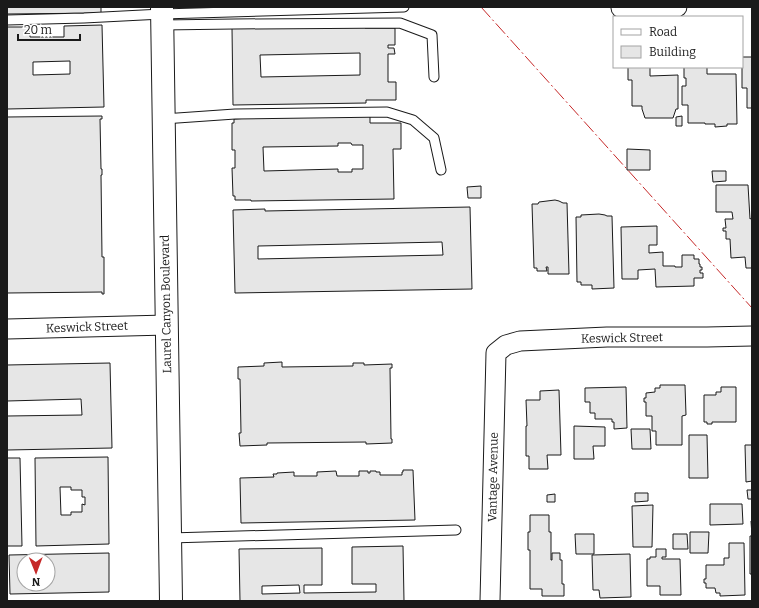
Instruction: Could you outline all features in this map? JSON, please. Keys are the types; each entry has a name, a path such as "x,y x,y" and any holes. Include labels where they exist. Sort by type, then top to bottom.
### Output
{"main road":[{"name":"Laurel Canyon Boulevard","path":"162,15 171,601"}],"street":[{"path":"621,8 677,7"},
{"name":"Keswick Street","path":"7,329 167,325"},
{"name":"Keswick Street","path":"496,353 506,345 520,341 607,337 752,336"},
{"name":"Vantage Avenue","path":"490,601 496,353"}],"lane":[{"path":"7,20 404,7"},
{"path":"162,15 242,24 400,23 432,35 434,77"},
{"path":"163,119 235,114 387,112 413,120 434,138 442,170"},
{"path":"170,538 456,530"}],"building":[{"path":"7,7 101,7 101,13 7,14"},
{"path":"102,25 104,107 7,109 7,27 30,27 30,37 64,37 64,26","holes":["70,61 70,74 33,75 33,62"]},
{"path":"365,26 365,28 395,28 395,45 388,45 388,48 394,48 395,54 388,54 388,82 396,82 396,100 366,100 366,103 233,105 232,28","holes":["360,53 360,75 261,77 260,55"]},
{"path":"743,57 752,57 752,108 747,108 747,88 742,88"},
{"path":"628,68 650,68 650,76 678,75 678,109 676,109 673,118 645,118 642,106 632,106 632,80 628,80"},
{"path":"684,68 707,68 707,74 736,74 737,124 727,124 727,126 715,127 715,124 688,123 688,105 682,105 682,86 686,86 686,78 684,78"},
{"path":"370,115 370,123 401,123 401,149 393,149 394,199 235,200 235,196 233,196 232,168 235,168 235,150 232,150 232,123 234,123 234,119 250,117","holes":["338,143 351,143 352,145 363,145 363,169 352,169 352,172 338,172 338,169 264,171 263,147 338,146"]},
{"path":"102,116 102,119 100,119 104,294 102,294 102,292 7,293 7,117"},
{"path":"682,116 682,126 676,126 676,117"},
{"path":"627,149 650,150 650,170 627,170"},
{"path":"712,171 726,171 726,181 713,182"},
{"path":"716,185 748,185 750,219 752,218 752,268 746,268 745,257 731,258 730,239 726,239 726,231 723,231 723,228 726,228 725,219 733,219 732,212 716,212"},
{"path":"481,186 481,198 468,198 467,187"},
{"path":"555,200 567,203 569,274 548,274 548,267 546,267 547,271 537,271 537,268 534,268 532,204"},
{"path":"470,207 472,289 235,293 233,210 265,209 265,211","holes":["442,242 443,255 258,259 258,246"]},
{"path":"599,214 612,216 614,288 592,289 592,285 581,285 581,282 577,282 576,217 581,217 581,215"},
{"path":"657,226 657,245 649,245 649,253 663,252 663,266 675,267 682,267 682,255 694,255 694,259 699,259 700,267 702,267 700,273 703,273 703,278 694,278 694,286 656,287 655,269 638,270 638,279 622,279 621,227"},
{"path":"282,362 282,367 353,366 353,363 364,363 364,365 392,364 392,368 390,368 392,443 267,443 267,445 240,446 240,379 238,379 238,367 264,366 264,363"},
{"path":"110,363 112,448 7,450 7,416 82,415 81,399 7,401 7,365"},
{"path":"660,385 685,385 686,415 682,416 682,445 656,445 656,431 652,431 652,416 646,416 646,402 644,402 644,398 646,398 646,393 655,392 655,388 660,388"},
{"path":"626,387 627,428 614,429 614,422 612,422 612,419 595,419 595,413 590,413 590,402 585,402 585,388"},
{"path":"721,387 736,387 736,422 712,422 712,424 707,424 707,422 704,422 704,395 716,395 716,392 721,392"},
{"path":"559,390 561,455 547,455 548,469 529,469 529,456 526,456 526,400 540,400 540,391"},
{"path":"574,426 605,427 605,446 593,446 594,459 574,459"},
{"path":"631,429 650,429 651,449 632,449"},
{"path":"689,435 707,435 708,478 689,478"},
{"path":"745,445 752,445 752,481 746,482"},
{"path":"108,457 109,544 36,546 35,458","holes":["60,487 71,487 71,490 82,490 82,497 85,497 85,505 82,504 82,512 71,512 71,515 61,515"]},
{"path":"7,458 20,458 22,546 7,546"},
{"path":"403,470 413,470 415,520 241,523 240,478 274,477 273,474 294,472 294,476 317,476 317,472 336,471 337,476 359,476 359,471 368,471 368,473 370,473 370,471 376,471 380,472 380,475 402,475"},
{"path":"747,490 752,490 752,499 748,499"},
{"path":"635,493 648,493 648,501 635,502"},
{"path":"555,494 555,502 547,502 547,495"},
{"path":"710,504 742,504 743,524 710,525"},
{"path":"653,505 652,547 633,547 632,506"},
{"path":"530,515 549,515 549,532 551,532 551,560 552,553 560,553 560,560 562,560 562,584 564,584 564,596 542,596 542,589 530,589 530,550 528,550 528,532 530,532"},
{"path":"690,532 709,532 708,553 690,553"},
{"path":"575,534 594,534 594,554 576,554"},
{"path":"673,534 687,534 688,549 673,549"},
{"path":"750,536 752,536 752,574 750,574"},
{"path":"729,543 744,543 745,595 720,596 720,593 716,593 715,588 706,588 706,583 704,583 704,579 706,579 706,565 724,565 724,558 729,558"},
{"path":"403,546 404,601 240,601 239,549 322,548 322,585 304,585 304,593 376,592 376,584 352,584 352,547","holes":["299,585 300,593 262,594 262,586"]},
{"path":"656,549 666,549 666,557 662,557 662,559 680,559 681,595 660,595 660,586 647,586 647,559 650,559 650,557 656,557"},
{"path":"109,553 109,592 10,594 9,555 16,555 16,592 56,592 56,554"},
{"path":"630,554 631,597 600,598 599,590 593,590 592,555"}],"power":[{"path":"481,7 752,308"}]}
